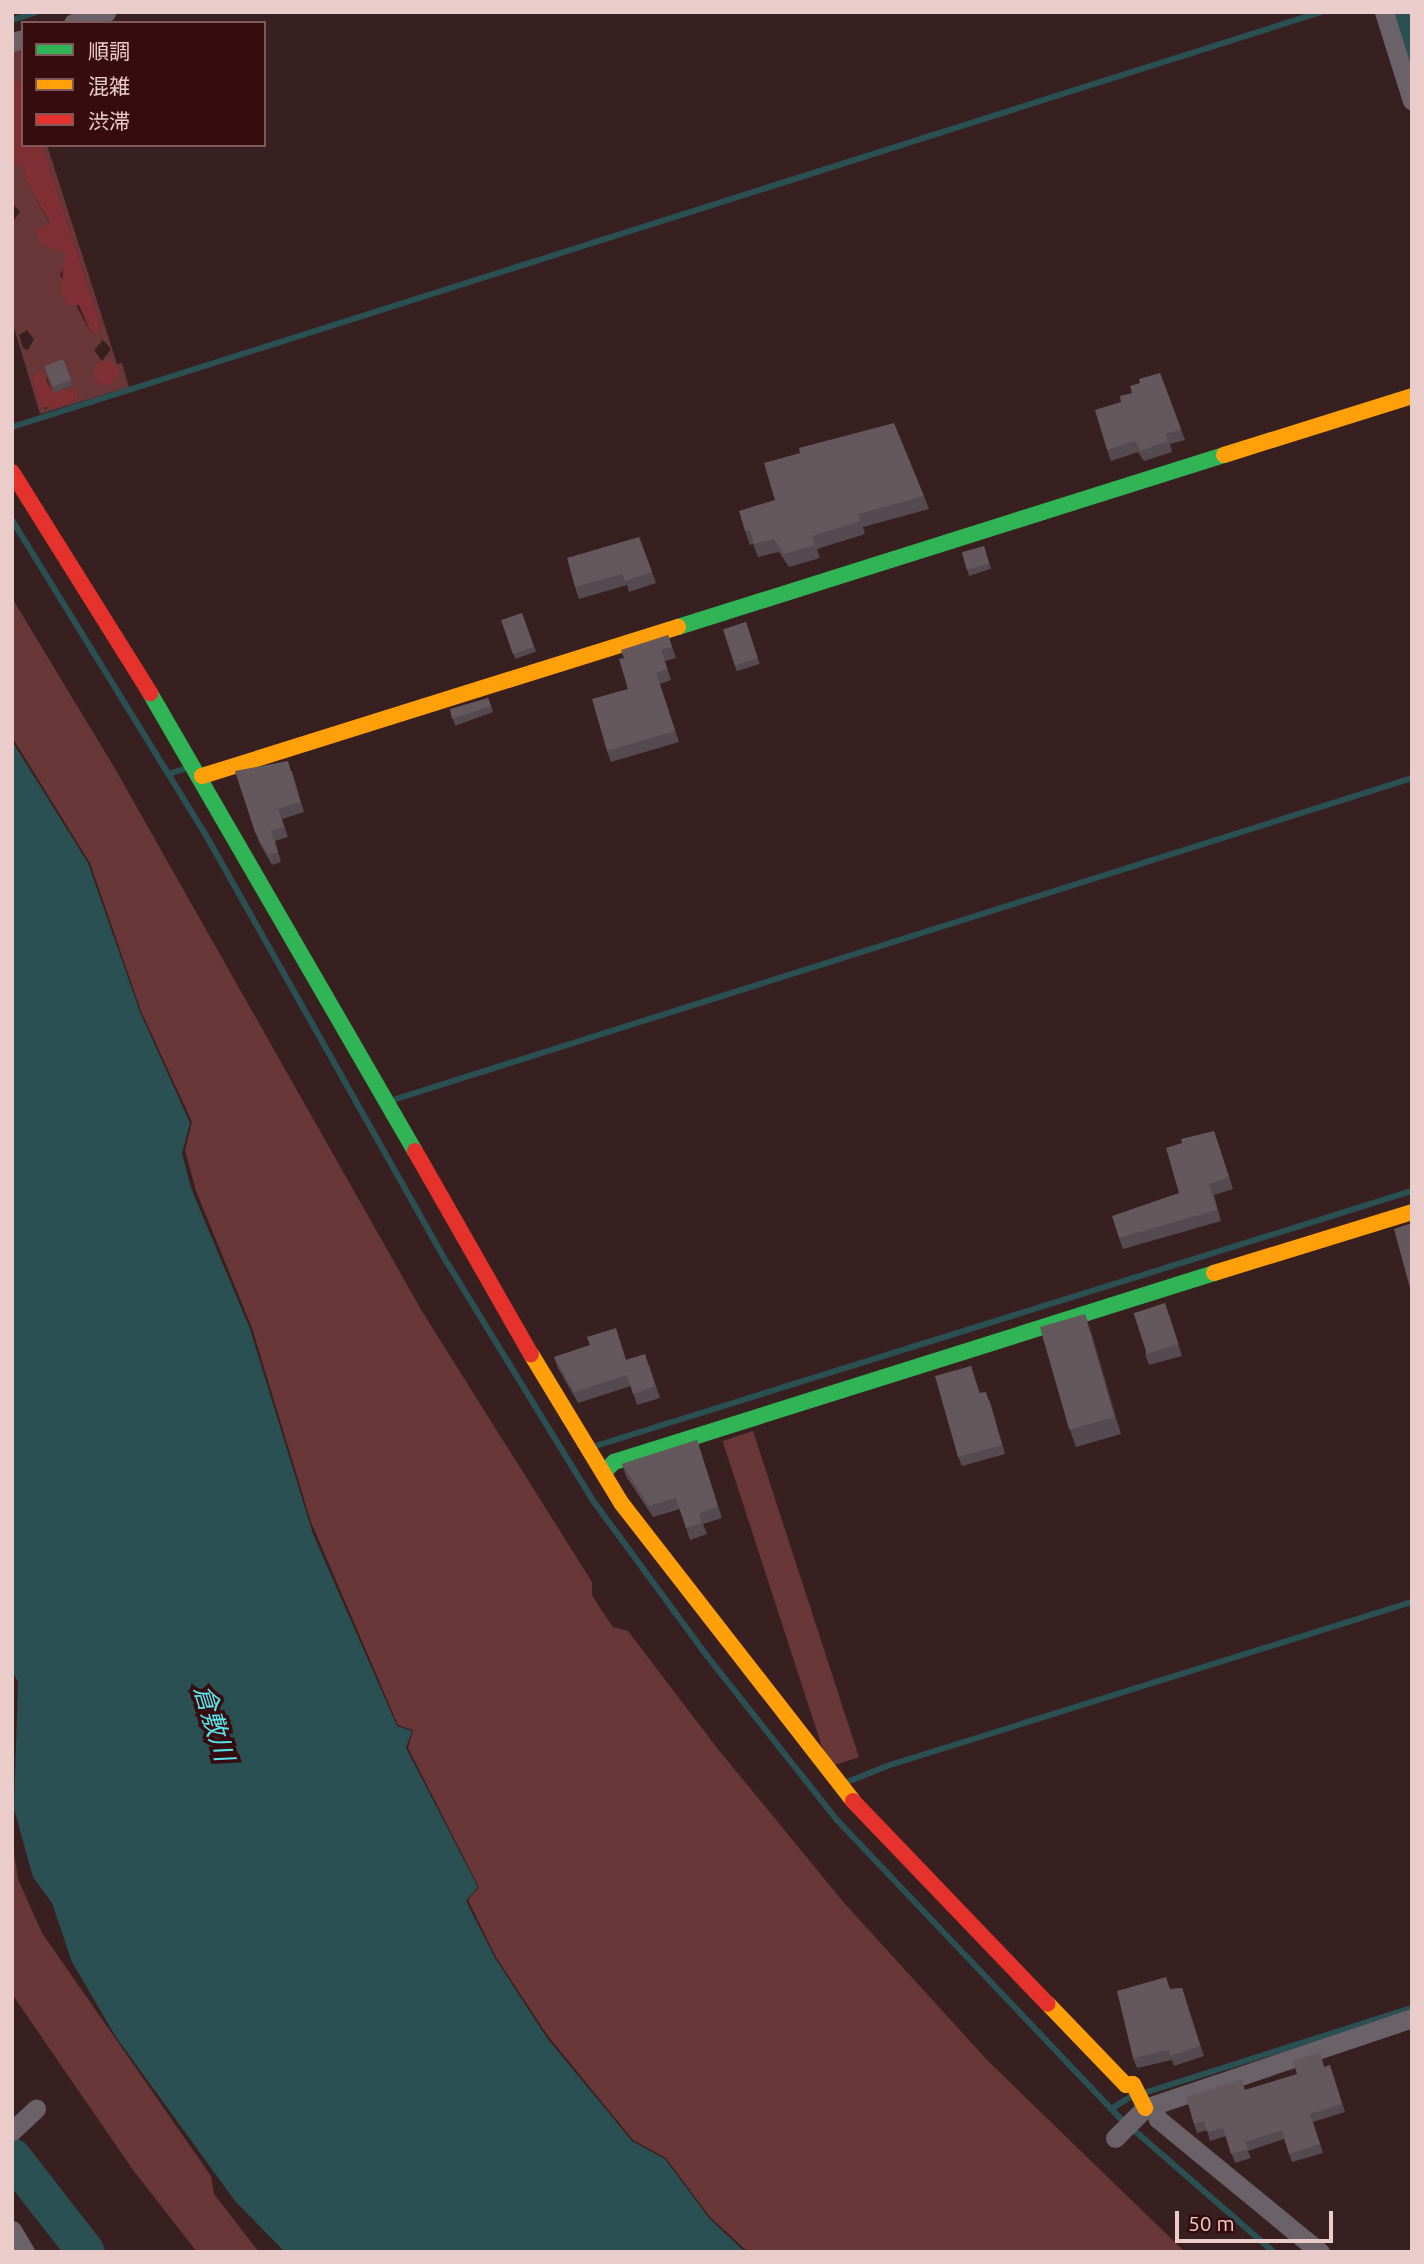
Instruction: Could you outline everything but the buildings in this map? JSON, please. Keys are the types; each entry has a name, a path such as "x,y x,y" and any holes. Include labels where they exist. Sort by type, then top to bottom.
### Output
{"street":[{"path":"79,21 106,12"},
{"path":"1384,12 1412,100"},
{"path":"198,769 1412,396"},
{"path":"12,472 198,769 581,1443 590,1458 605,1471 622,1504 841,1786 1141,2103 1321,2252"},
{"path":"605,1471 614,1462 942,1357 1412,1212"},
{"path":"1118,2134 1141,2103 1412,2018"},
{"path":"16,2128 36,2109"},
{"path":"12,2230 25,2252"}],"shaded area":[{"path":"21,47 21,84 12,83 12,50"},
{"path":"16,80 21,83 21,147 43,147 100,323 98,334 91,333 79,305 68,305 61,292 65,252 41,244 36,231 50,223 25,179 25,170 12,161 12,83"},
{"path":"43,147 48,147 117,364 122,363 129,387 40,414 12,321 12,223 20,212 12,203 12,160 25,170 25,179 50,224 53,247 65,252 67,263 60,275 91,333 98,334 100,323","holes":["27,330 34,339 28,350 23,348 19,335","103,340 111,349 102,361 94,350","47,377 52,393 76,389 79,399 45,409"]},
{"path":"106,361 117,368 118,373 111,384 106,385 95,378 94,373 101,362"},
{"path":"42,371 52,392 76,389 79,399 54,408 40,407 32,377"},
{"path":"12,598 114,767 423,1313 592,1582 592,1595 613,1627 628,1631 717,1748 845,1904 988,2061 1185,2252 748,2252 710,2217 666,2158 633,2140 548,2036 496,1957 468,1900 479,1887 408,1748 413,1730 398,1725 311,1522 252,1328 196,1191 185,1150 192,1122 141,1011 90,863 12,737"},
{"path":"753,1431 859,1757 829,1767 723,1441"},
{"path":"12,1839 18,1879 42,1933 211,2176 214,2194 259,2252 197,2252 133,2170 12,1994"}],"water":[{"name":"倉敷川","path":"12,741 88,863 140,1012 190,1123 182,1153 191,1188 250,1329 313,1534 397,1726 412,1731 406,1748 478,1887 466,1901 495,1958 547,2038 632,2141 665,2159 709,2218 745,2252 285,2252 235,2201 116,2037 72,1962 52,1903 33,1877 14,1809 18,1682 12,1671"}],"waterway":[{"path":"12,20 36,12"},
{"path":"12,427 1321,12"},
{"path":"1398,12 1412,57"},
{"path":"12,520 203,830 448,1264 594,1502 707,1656 837,1820 1119,2117 1274,2252"},
{"path":"168,774 188,768"},
{"path":"396,1099 1412,778"},
{"path":"592,1447 1412,1191"},
{"path":"847,1782 890,1765 1412,1602"},
{"path":"1147,2092 1412,2008"},
{"path":"1111,2109 1130,2097"},
{"path":"12,2157 86,2252"}],"traffic: fast":[{"path":"678,627 1224,455"},
{"path":"150,693 415,1151"},
{"path":"605,1471 614,1462 1214,1273"}],"traffic: slow":[{"path":"1224,455 1412,396"},
{"path":"202,776 678,627"},
{"path":"1214,1273 1412,1212"},
{"path":"531,1354 622,1504 853,1801"},
{"path":"1048,2004 1126,2085 1133,2084 1145,2108"}],"traffic: jam":[{"path":"12,472 150,693"},
{"path":"415,1151 531,1354"},
{"path":"853,1801 1048,2004"}]}
